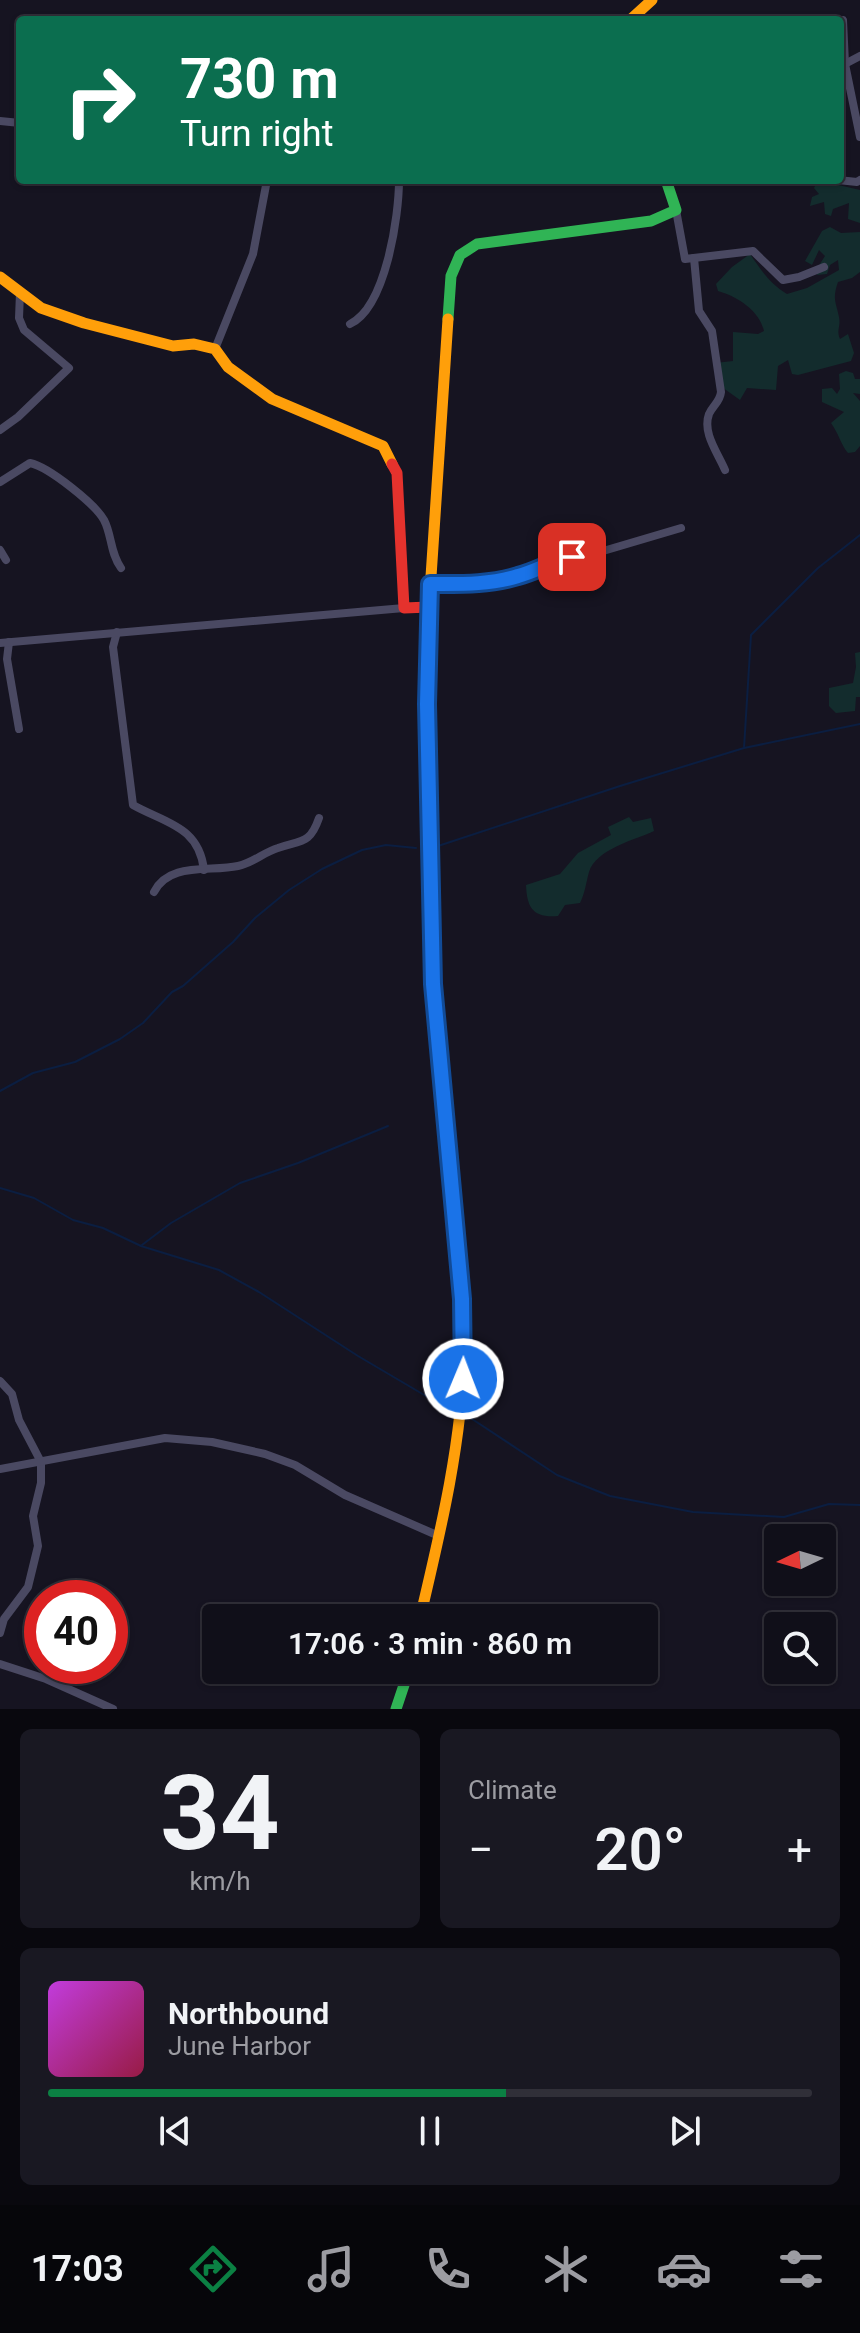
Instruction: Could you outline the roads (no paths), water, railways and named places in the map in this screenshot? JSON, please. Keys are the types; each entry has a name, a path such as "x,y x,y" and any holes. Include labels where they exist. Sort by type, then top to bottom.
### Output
{"street":[{"path":"634,16 652,0"},
{"path":"844,73 860,137"},
{"path":"215,349 253,254 266,184"},
{"path":"350,324 355,322 373,298 386,267 397,224 399,184"},
{"path":"667,184 676,210 685,259 753,251 783,280 824,267"},
{"path":"423,1604 439,1536 456,1434 464,1351 449,1136 433,984 427,704 430,584 451,276 460,255 477,244 651,221 676,210"},
{"path":"694,258 699,311 712,331 721,392 719,402 710,410 707,428 725,470"},
{"path":"0,277 41,308 84,323 173,346 194,344 215,349 228,367 272,399 377,441 387,449 397,473 404,608"},
{"path":"0,430 69,368 24,330 19,318 20,293"},
{"path":"0,482 30,463 62,481 105,521 113,553 121,568"},
{"path":"430,584 475,583 520,576 550,562 593,554 681,528"},
{"path":"0,550 6,560"},
{"path":"19,729 5,643 429,607"},
{"path":"117,632 113,647 133,805 161,817 190,837 204,870"},
{"path":"154,892 162,878 176,871 243,864 269,851 306,840 314,834 319,818"},
{"path":"0,1381 12,1394 19,1420 41,1462 41,1483 33,1516 38,1548 28,1587 4,1619 0,1633"},
{"path":"0,1469 165,1438 241,1447 295,1465 345,1495 439,1536"},
{"path":"0,1664 46,1679 113,1709"},
{"path":"396,1709 404,1684"},
{"path":"86,1709 91,1700"}],"waterway":[{"path":"744,748 751,635 818,568 860,535"},
{"path":"435,847 744,748 860,724"},
{"path":"0,1091 33,1073 75,1062 120,1039 143,1023 172,992 233,942 255,918 289,890 322,869 362,850 386,845 416,848"},
{"path":"142,1245 171,1223 240,1183 388,1126"},
{"path":"0,1188 34,1198 73,1220 103,1228 141,1246 219,1270 448,1409"},
{"path":"463,1413 557,1475 610,1496 693,1512 784,1517 829,1504 860,1505"}]}
